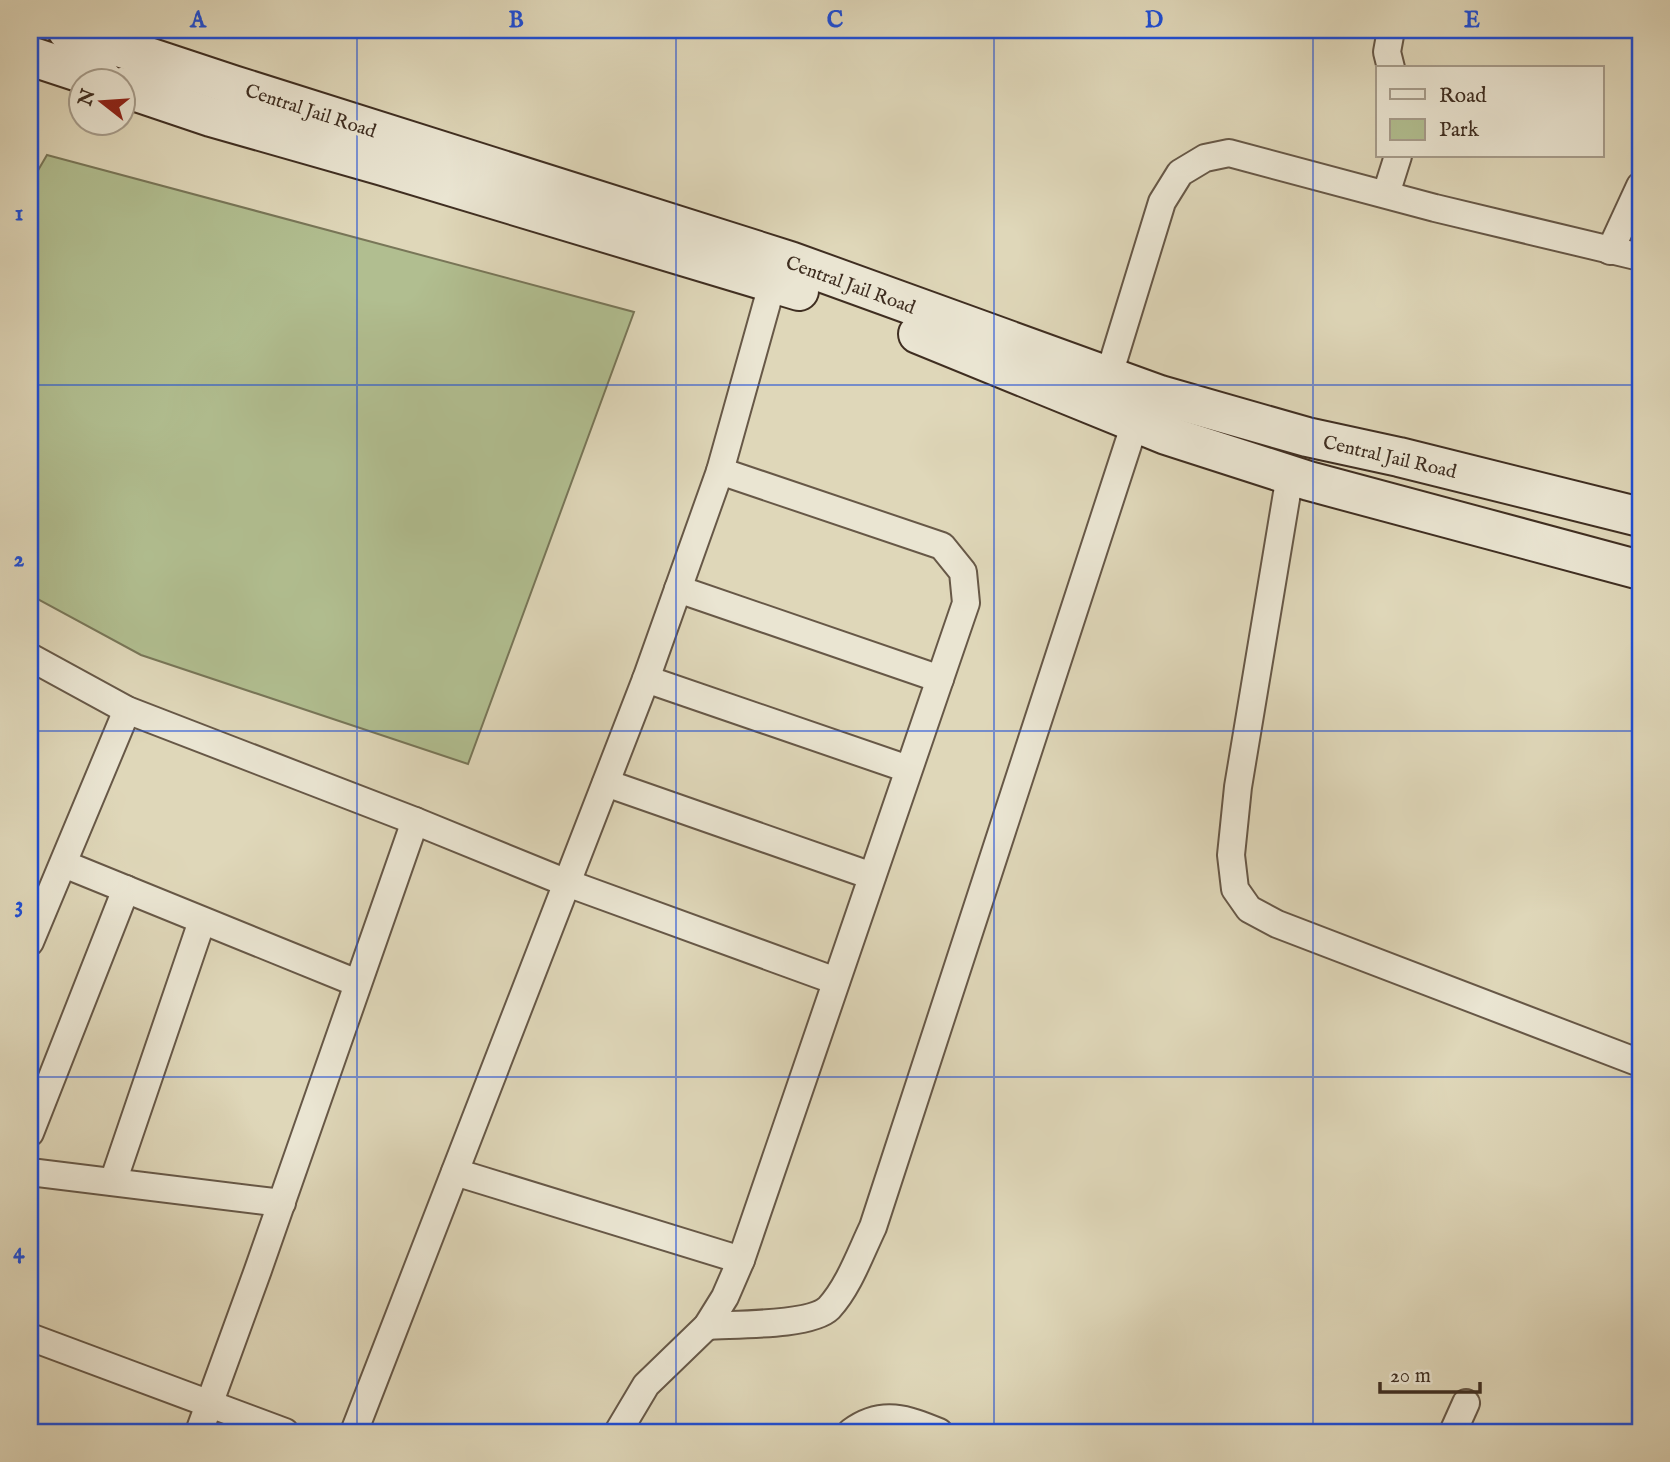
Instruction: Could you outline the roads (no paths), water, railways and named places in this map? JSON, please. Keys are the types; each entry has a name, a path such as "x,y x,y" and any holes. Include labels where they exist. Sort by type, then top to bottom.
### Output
{"street":[{"name":"Central Jail Road","path":"67,30 233,85 575,209 1160,395 1307,437 1640,517"},
{"path":"1390,66 1387,52 1391,30"},
{"path":"30,56 66,68"},
{"path":"136,92 211,117 575,209"},
{"path":"1108,378 1162,202 1180,173 1205,158 1229,153 1640,257"},
{"path":"1386,194 1397,158"},
{"path":"1610,251 1640,186"},
{"path":"354,1432 646,679 720,471 776,271 886,321 1135,423 1290,475 1640,570"},
{"path":"707,1325 805,1319 827,1310 844,1287 873,1227 1135,423"},
{"path":"618,1432 646,1385 707,1325 725,1297 741,1260 966,603 963,572 942,546 720,471"},
{"path":"1290,475 1238,788 1231,855 1235,889 1249,909 1277,924 1640,1063"},
{"path":"678,589 940,679"},
{"path":"30,657 127,710 567,883 836,981"},
{"path":"646,679 908,769"},
{"path":"30,942 127,710"},
{"path":"606,783 872,876"},
{"path":"199,1432 415,821"},
{"path":"64,864 357,983"},
{"path":"30,1133 126,890"},
{"path":"113,1182 202,921"},
{"path":"30,1172 282,1203"},
{"path":"455,1172 741,1260"},
{"path":"30,1337 285,1432"},
{"path":"1453,1432 1466,1403"},
{"path":"851,1432 862,1424 890,1416 939,1432"}]}
